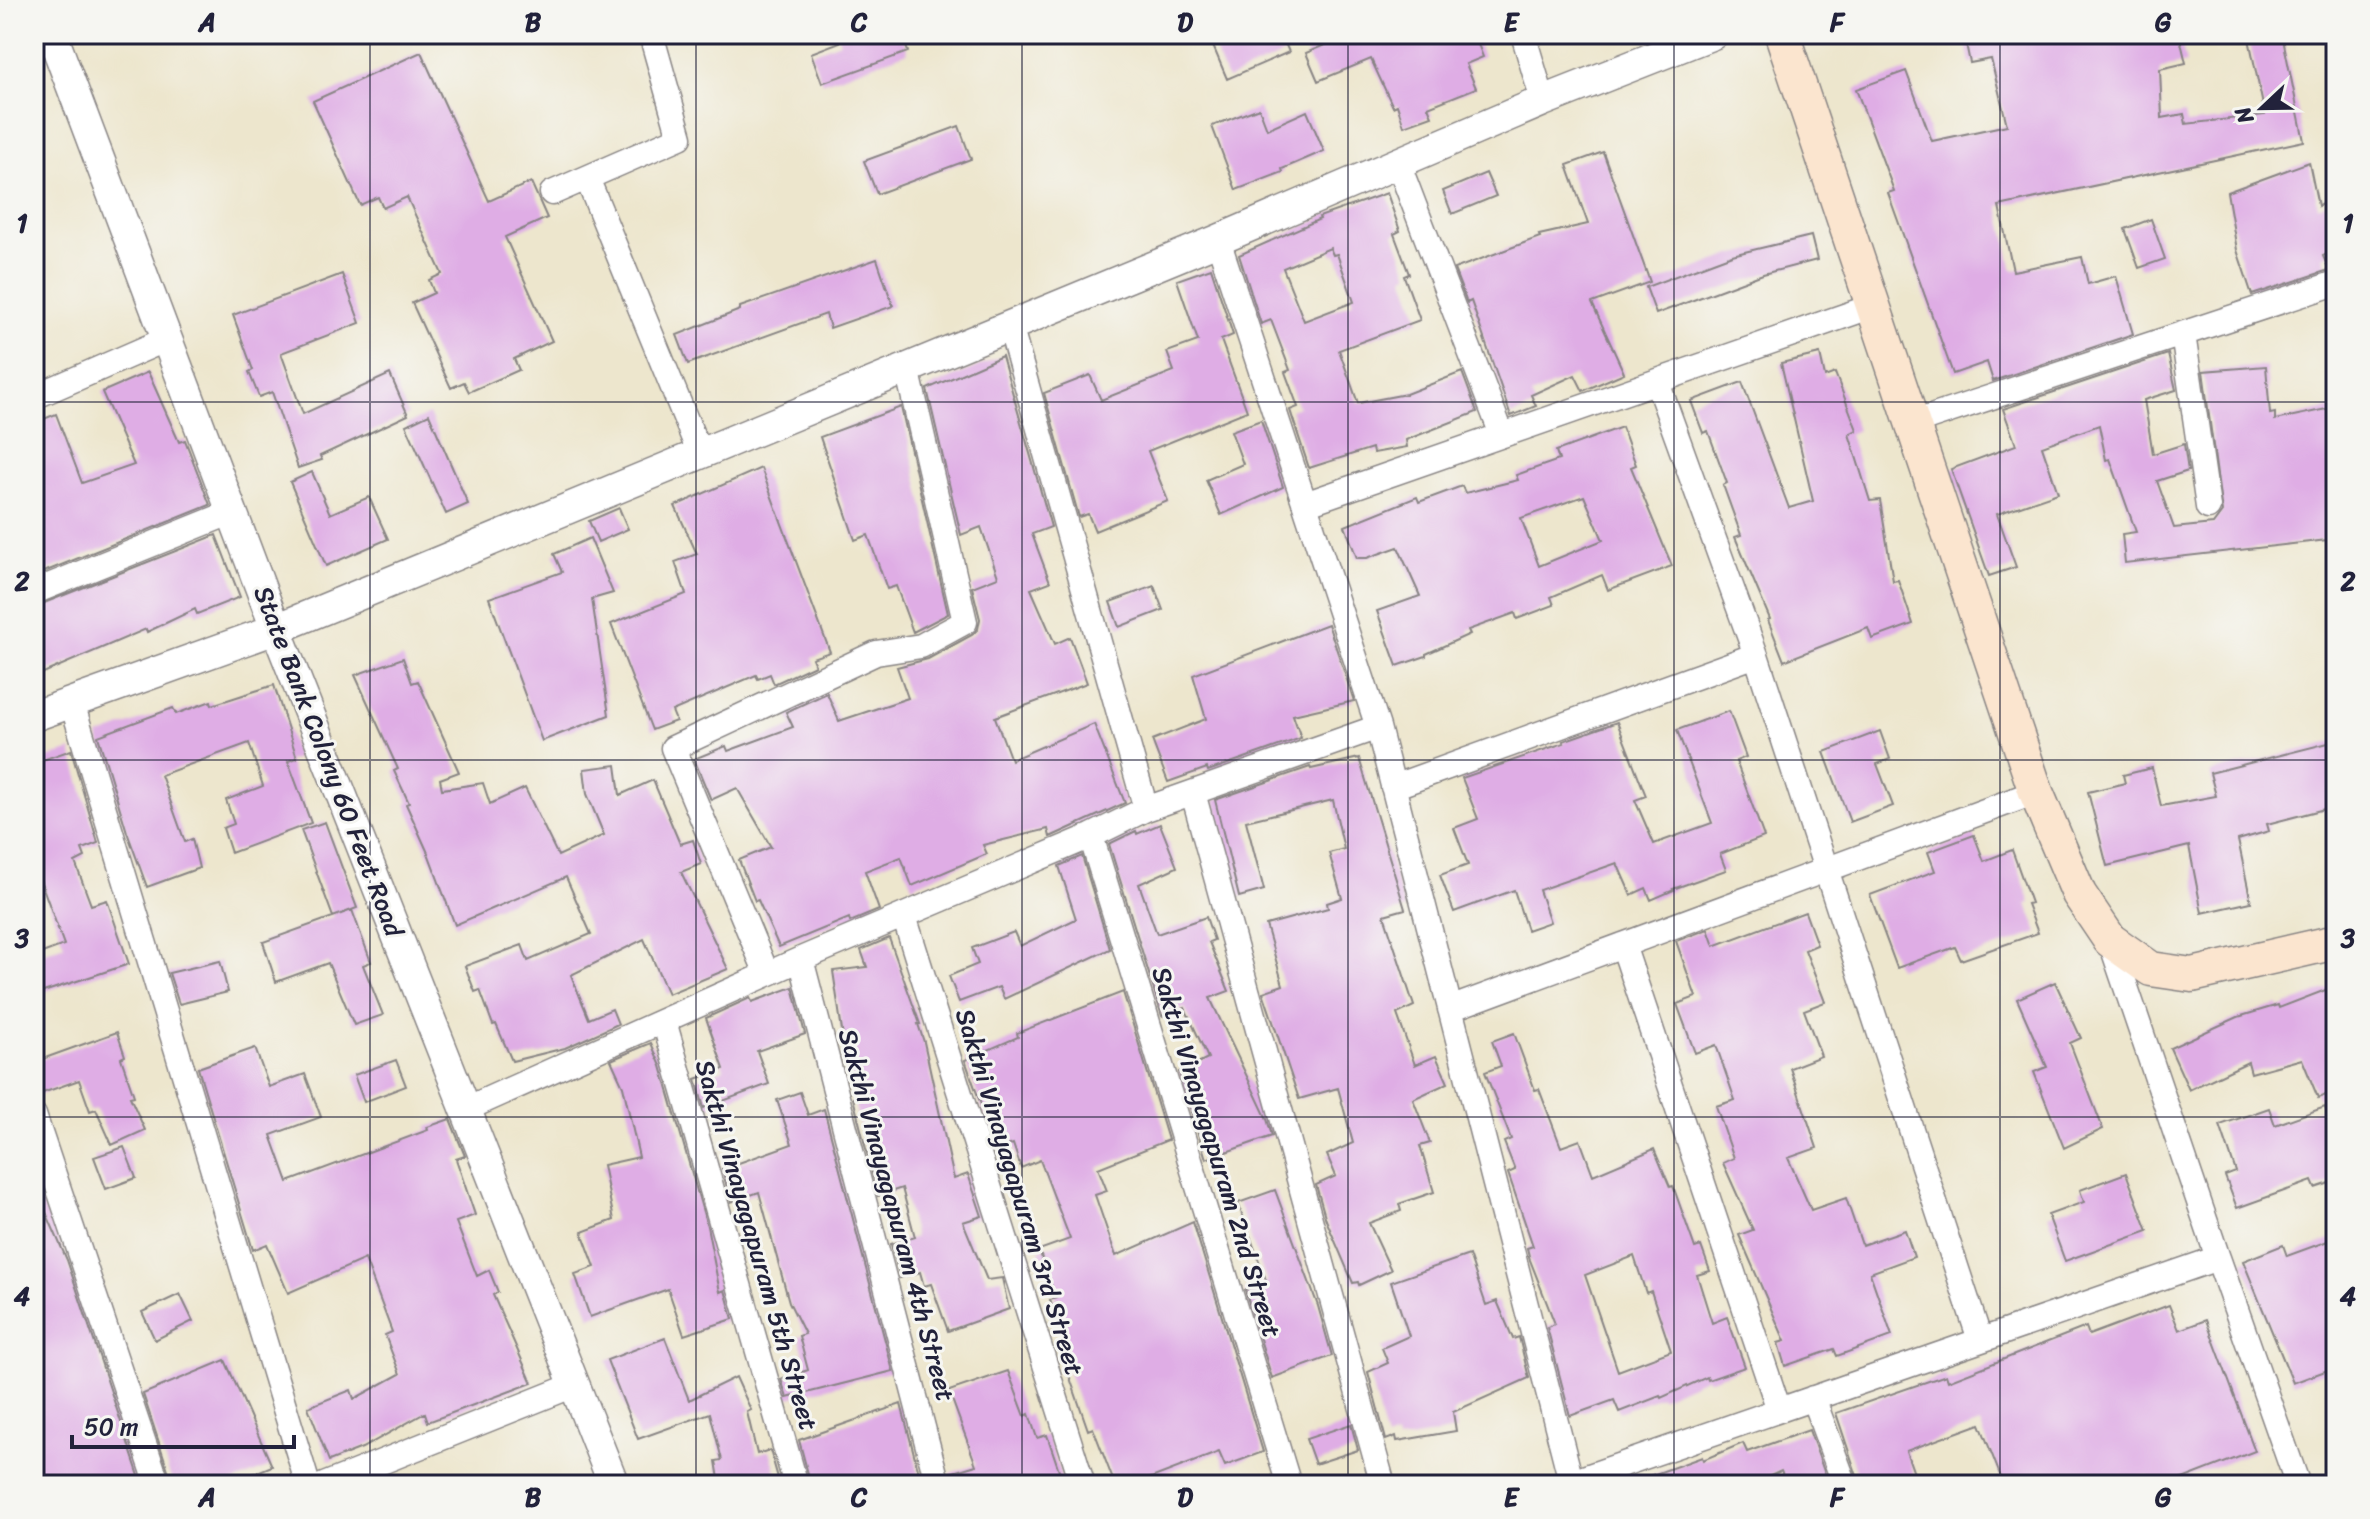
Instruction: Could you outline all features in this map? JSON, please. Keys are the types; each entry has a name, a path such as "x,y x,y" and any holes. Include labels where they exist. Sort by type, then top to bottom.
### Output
{"main road":[{"path":"1782,34 2036,792 2079,894 2110,940 2151,969 2192,975 2336,942"}],"street":[{"name":"State Bank Colony 60 Feet Road","path":"52,34 276,629 614,1485"},
{"path":"552,193 680,137 651,34"},
{"path":"1523,34 1543,101"},
{"path":"34,716 276,629 1218,240 1543,101 1713,34"},
{"path":"1398,163 1502,435"},
{"path":"587,178 700,454"},
{"path":"1218,240 1378,727 1568,1484 2218,1258"},
{"path":"1913,423 2336,283"},
{"path":"1305,504 1873,306"},
{"path":"1010,326 1146,809"},
{"path":"2183,334 2208,507"},
{"path":"34,397 167,339"},
{"path":"767,974 673,748 876,653 921,646 965,622 907,368"},
{"path":"1657,382 1756,655 1980,1340"},
{"path":"34,592 232,512"},
{"path":"1393,787 1756,655"},
{"path":"72,703 308,1485"},
{"path":"466,1109 801,959 1091,836 1146,809 1378,727"},
{"path":"1450,1009 2036,792"},
{"path":"1193,793 1383,1485"},
{"name":"Sakthi Vinayagapuram 2nd Street","path":"1091,836 1289,1485"},
{"name":"Sakthi Vinayagapuram 3rd Street","path":"904,916 1083,1485"},
{"path":"2110,940 2298,1485"},
{"path":"1623,945 1779,1410"},
{"name":"Sakthi Vinayagapuram 4th Street","path":"801,959 938,1485"},
{"name":"Sakthi Vinayagapuram 5th Street","path":"664,1021 796,1485"},
{"path":"34,1115 158,1485"},
{"path":"324,1485 574,1385"},
{"path":"1813,1398 1845,1485"}],"building":[{"path":"837,34 902,34 908,52 822,83 811,53 840,42"},
{"path":"1208,34 1281,34 1289,52 1227,79"},
{"path":"1350,34 1426,34 1419,37 1421,41 1441,34 1474,34 1483,57 1466,64 1476,88 1428,107 1432,116 1404,126 1397,105 1393,107 1371,59 1318,81 1306,53"},
{"path":"1964,34 2179,34 2186,63 2160,69 2162,118 2184,114 2186,124 2265,115 2248,34 2282,34 2304,141 1999,206 2013,271 2082,257 2088,284 2116,276 2133,334 1993,381 1987,362 1953,374 1888,193 1894,191 1856,89 1906,71 1932,141 2007,125 1991,59 1970,63"},
{"path":"421,52 489,201 531,182 547,218 505,237 552,341 514,359 519,370 469,392 464,382 451,388 412,303 434,293 429,280 442,274 407,197 383,208 378,197 360,205 313,101"},
{"path":"1259,108 1267,129 1307,111 1324,151 1282,169 1283,172 1236,190 1212,126"},
{"path":"959,126 971,159 877,194 864,161"},
{"path":"1603,152 1650,282 1592,303 1624,373 1583,391 1575,375 1531,395 1536,406 1511,416 1471,301 1467,303 1454,269 1539,235 1588,224 1567,165"},
{"path":"2309,162 2318,206 2336,198 2336,250 2323,256 2329,270 2252,295 2237,250 2227,192"},
{"path":"1486,173 1496,196 1452,214 1443,191"},
{"path":"1387,193 1400,231 1394,234 1409,274 1404,276 1420,320 1339,350 1358,403 1406,394 1462,372 1477,412 1406,440 1407,447 1373,453 1372,448 1309,468 1290,410 1298,407 1285,372 1290,370 1271,320 1261,324 1239,255 1319,217","holes":["1330,248 1333,255 1337,254 1354,302 1304,321 1283,268"]},
{"path":"2151,219 2165,259 2139,268 2125,229"},
{"path":"1811,236 1817,260 1763,274 1656,314 1646,287 1732,255"},
{"path":"877,259 893,306 830,328 826,314 688,364 677,335 740,310 740,307"},
{"path":"1211,268 1233,335 1221,340 1247,411 1148,451 1168,501 1095,531 1088,514 1079,517 1044,393 1090,375 1101,400 1174,371 1167,352 1198,341 1177,280"},
{"path":"342,274 360,323 281,353 303,414 390,374 408,415 320,456 322,460 298,468 272,392 259,397 249,372 253,370 233,315"},
{"path":"1820,354 1825,377 1835,373 1857,430 1849,434 1870,501 1880,500 1893,581 1898,580 1913,624 1872,639 1868,628 1784,661 1770,619 1735,537 1741,535 1723,485 1727,483 1708,431 1703,433 1691,401 1742,382 1789,508 1813,501 1781,363"},
{"path":"2168,354 2176,390 2144,400 2153,454 2184,444 2188,471 2157,481 2174,528 2213,524 2222,512 2203,371 2266,366 2270,414 2275,413 2275,420 2336,407 2336,539 2125,563 2122,534 2136,532 2110,459 2106,460 2099,425 2042,446 2058,493 1997,514 2016,567 1989,576 1951,469 2016,445 2003,409"},
{"path":"1002,356 1051,527 1032,534 1050,582 1031,589 1055,644 1070,637 1087,683 995,717 1011,760 1094,724 1125,803 1050,837 1048,829 983,845 987,854 912,886 901,857 865,871 879,910 850,922 849,918 779,947 758,900 755,901 739,860 771,847 737,788 711,800 694,759 726,746 728,751 793,727 786,712 827,693 839,721 908,698 897,667 928,659 978,629 980,619 972,587 998,577 981,527 961,535 927,389"},
{"path":"148,372 179,442 185,440 210,505 34,576 34,423 56,414 82,483 134,465 102,392"},
{"path":"901,407 948,614 913,632 896,586 887,589 868,535 855,540 820,437"},
{"path":"429,414 468,504 446,514 406,425"},
{"path":"1261,420 1283,487 1221,515 1206,480 1243,464 1231,431"},
{"path":"1622,427 1636,465 1631,467 1672,566 1608,590 1602,575 1551,597 1554,605 1517,619 1515,613 1468,630 1470,634 1426,656 1397,666 1377,611 1420,596 1398,547 1367,558 1357,558 1345,526 1417,497 1419,502 1462,486 1465,493 1518,480 1516,475 1559,460 1556,451","holes":["1584,496 1603,540 1539,566 1521,518"]},
{"path":"761,468 830,652 812,658 815,665 774,684 770,674 758,679 756,675 672,711 676,721 652,730 611,624 686,594 675,562 697,554 675,506"},
{"path":"312,472 330,514 369,497 388,539 326,566 290,482"},
{"path":"619,508 628,529 598,542 589,521"},
{"path":"216,535 240,597 197,614 195,609 147,632 146,629 34,677 34,607"},
{"path":"590,538 613,593 592,599 609,715 542,741 489,598 562,572 554,554"},
{"path":"1154,586 1163,610 1119,627 1110,602"},
{"path":"1328,624 1354,701 1293,715 1301,738 1168,782 1152,740 1206,719 1193,675"},
{"path":"403,658 412,683 418,681 459,772 440,779 442,789 483,783 490,804 525,788 558,856 604,835 587,794 584,769 616,765 620,795 653,780 680,844 693,840 701,864 681,872 728,969 668,994 644,939 571,975 589,1019 612,1009 618,1024 565,1048 512,1061 496,1024 493,1025 480,990 475,992 465,966 522,945 528,961 591,934 566,877 455,925 406,804 409,803 394,771 398,769 355,675"},
{"path":"274,685 297,758 288,761 311,823 231,853 223,828 234,824 226,800 263,786 249,743 161,775 185,842 192,839 199,868 147,887 98,736 173,708 176,714 211,701 212,705"},
{"path":"1729,711 1746,757 1736,761 1764,837 1720,854 1726,870 1651,900 1646,888 1631,895 1617,863 1539,890 1550,922 1527,930 1514,890 1454,912 1440,875 1468,865 1454,828 1478,819 1462,778 1617,722 1646,796 1635,800 1654,844 1712,823 1677,730"},
{"path":"1880,731 1890,759 1877,764 1893,806 1850,822 1824,752"},
{"path":"2336,741 2336,806 2267,824 2269,831 2238,840 2251,902 2202,913 2189,846 2107,866 2088,792 2125,783 2123,775 2152,768 2161,806 2216,796 2210,773"},
{"path":"71,750 98,843 82,849 85,857 75,862 91,905 107,900 129,964 34,995 34,956 64,945 39,877 34,880 34,763"},
{"path":"1359,758 1405,909 1384,915 1414,1006 1397,1014 1415,1065 1436,1056 1448,1083 1413,1099 1430,1143 1420,1146 1434,1192 1399,1204 1401,1211 1369,1223 1391,1270 1359,1285 1358,1282 1353,1283 1326,1220 1316,1185 1336,1176 1327,1155 1353,1143 1338,1088 1299,1099 1263,992 1283,985 1266,925 1328,908 1327,903 1342,898 1329,853 1344,849 1333,800 1246,821 1264,890 1239,897 1215,800 1310,767"},
{"path":"325,822 357,908 333,917 301,830"},
{"path":"1160,824 1177,867 1139,884 1157,934 1206,917 1214,940 1209,942 1229,991 1210,998 1267,1119 1272,1136 1206,1159 1179,1072 1208,1058 1185,1008 1162,1016 1109,844"},
{"path":"1974,835 1984,861 2012,850 2038,933 1961,960 1955,947 1897,968 1870,895 1935,871 1928,852"},
{"path":"1082,856 1110,949 1004,999 999,987 959,1002 949,976 978,964 972,948 1014,932 1020,946 1076,919 1059,866"},
{"path":"352,910 371,962 363,965 383,1015 354,1025 328,963 276,982 263,942"},
{"path":"1805,912 1817,945 1805,950 1825,1002 1804,1010 1821,1056 1790,1068 1817,1148 1788,1158 1811,1210 1846,1198 1862,1245 1905,1230 1914,1257 1870,1273 1892,1336 1837,1356 1834,1349 1785,1366 1778,1343 1785,1341 1739,1235 1753,1230 1723,1163 1734,1158 1716,1106 1735,1100 1716,1045 1695,1053 1677,1004 1696,997 1676,941 1708,929 1714,946"},
{"path":"889,938 920,1024 954,1179 968,1174 982,1216 963,1222 987,1280 1002,1278 1009,1309 948,1331 931,1284 924,1286 920,1272 900,1278 891,1244 915,1237 902,1188 878,1196 853,1098 859,1096 847,1064 833,971 867,967 861,950"},
{"path":"220,961 228,992 179,1004 169,973"},
{"path":"2055,982 2081,1038 2070,1043 2103,1129 2064,1148 2034,1072 2047,1067 2017,999"},
{"path":"2336,986 2336,1091 2318,1098 2302,1059 2251,1073 2248,1062 2189,1090 2170,1048 2238,1017 2278,1005 2279,1008"},
{"path":"793,987 805,1034 757,1051 769,1084 704,1108 696,1079 724,1069 706,1018 750,998 752,1002"},
{"path":"1123,992 1168,1140 1098,1168 1107,1191 1095,1195 1116,1256 1193,1222 1263,1452 1225,1466 1219,1452 1133,1485 1115,1485 1093,1428 1088,1430 1061,1352 1067,1350 1050,1300 1056,1298 1039,1250 1070,1239 1040,1160 1021,1168 1013,1144 1001,1148 994,1129 990,1130 965,1060 1018,1037 1017,1033"},
{"path":"117,1032 125,1056 121,1058 134,1096 130,1097 145,1130 112,1145 96,1109 90,1111 79,1080 34,1096 34,1062"},
{"path":"1514,1033 1561,1147 1580,1140 1593,1175 1654,1149 1670,1187 1673,1186 1695,1248 1701,1246 1710,1271 1697,1275 1712,1323 1727,1317 1745,1367 1708,1380 1707,1377 1661,1398 1619,1412 1614,1400 1570,1416 1547,1327 1555,1324 1530,1260 1527,1248 1533,1246 1508,1173 1515,1170 1504,1142 1511,1139 1485,1072 1501,1066 1492,1041","holes":["1634,1256 1646,1293 1651,1291 1671,1351 1618,1371 1585,1275"]},
{"path":"651,1043 661,1066 707,1226 720,1292 725,1290 733,1319 684,1335 668,1289 590,1317 575,1274 595,1267 582,1232 614,1220 603,1165 639,1157 623,1086 611,1060"},
{"path":"255,1048 269,1087 305,1074 321,1117 271,1135 288,1182 450,1119 465,1156 456,1159 475,1215 456,1222 477,1276 489,1270 498,1292 493,1295 532,1383 428,1422 425,1413 362,1448 329,1461 308,1407 351,1390 354,1399 400,1374 385,1335 392,1332 365,1259 288,1293 267,1244 253,1250 198,1068"},
{"path":"396,1060 406,1086 364,1102 354,1075"},
{"path":"800,1092 808,1115 824,1109 893,1371 787,1398 781,1379 808,1370 799,1336 805,1334 789,1302 759,1192 731,1202 722,1169 792,1144 777,1100"},
{"path":"2325,1107 2336,1137 2336,1181 2315,1188 2312,1181 2237,1208 2225,1176 2236,1172 2220,1125 2269,1108 2275,1125"},
{"path":"124,1147 136,1178 106,1189 94,1157"},
{"path":"2126,1173 2148,1231 2065,1261 2048,1215 2084,1202 2080,1190"},
{"path":"34,1185 67,1260 142,1485 34,1485"},
{"path":"1275,1190 1318,1306 1332,1356 1272,1378 1245,1290 1267,1283 1238,1203"},
{"path":"2336,1238 2336,1367 2293,1383 2243,1261 2283,1245 2287,1256"},
{"path":"1469,1255 1486,1305 1497,1301 1513,1339 1519,1337 1529,1378 1453,1412 1456,1431 1397,1441 1396,1436 1386,1440 1368,1372 1388,1363 1382,1348 1409,1336 1391,1282"},
{"path":"180,1294 193,1321 155,1340 142,1312"},
{"path":"2169,1305 2179,1330 2206,1320 2255,1451 2167,1485 2151,1485 2148,1475 2122,1485 2004,1485 1980,1424 1906,1451 1918,1485 1860,1485 1836,1413 1946,1375 1948,1381 2086,1327 2089,1335"},
{"path":"665,1338 689,1400 736,1377 751,1410 747,1412 757,1454 770,1450 780,1485 720,1485 716,1461 722,1460 710,1413 638,1439 607,1360"},
{"path":"225,1360 272,1466 226,1485 173,1485 143,1394"},
{"path":"1008,1371 1037,1438 1047,1435 1064,1485 953,1485 950,1473 976,1465 949,1391"},
{"path":"901,1404 922,1485 811,1485 799,1440"},
{"path":"1351,1424 1358,1450 1315,1464 1306,1439"},
{"path":"1809,1430 1829,1485 1787,1485 1781,1471 1750,1485 1633,1485 1633,1482 1702,1457 1703,1460 1743,1443 1747,1452"}]}
